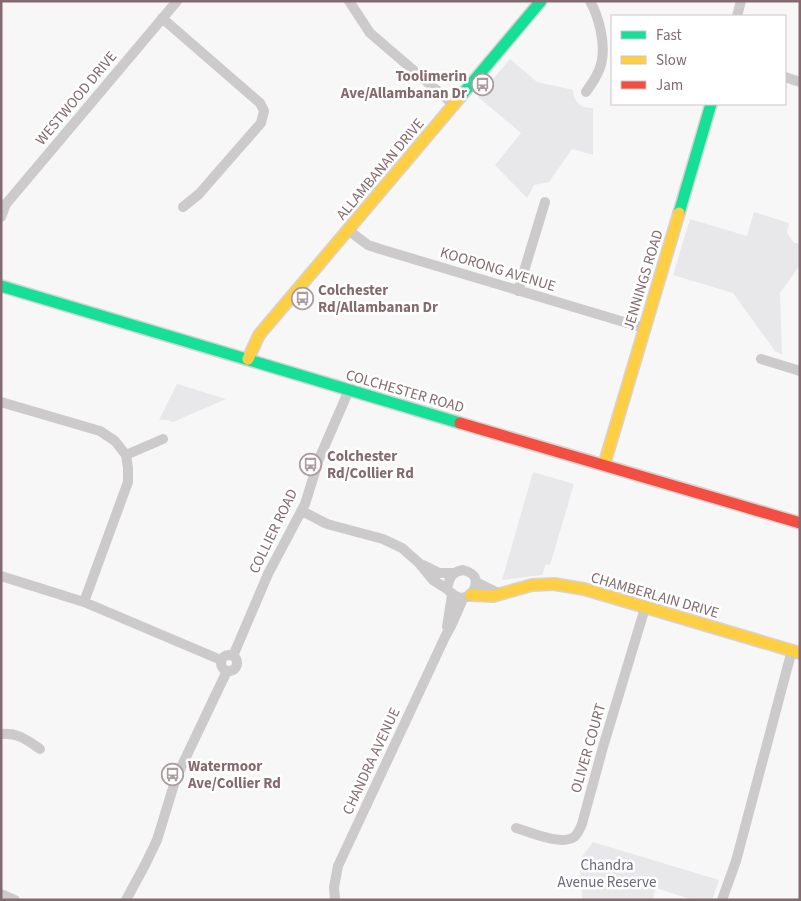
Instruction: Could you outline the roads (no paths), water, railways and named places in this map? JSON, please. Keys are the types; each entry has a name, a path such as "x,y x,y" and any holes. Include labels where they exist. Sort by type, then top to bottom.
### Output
{"street":[{"name":"WESTWOOD DRIVE","path":"1,217 6,204 176,1"},
{"path":"349,1 370,33 454,105"},
{"name":"ALLAMBANAN DRIVE","path":"248,359 260,335 541,1"},
{"path":"586,92 596,77 602,59 602,39 596,13 590,1"},
{"path":"737,15 741,1"},
{"path":"162,18 260,103 264,111 260,123 199,194 184,207"},
{"path":"786,77 800,82"},
{"name":"JENNINGS ROAD","path":"604,464 711,105"},
{"path":"518,291 545,202"},
{"name":"KOORONG AVENUE","path":"348,230 368,245 380,249 644,328"},
{"name":"COLCHESTER ROAD","path":"1,286 800,523"},
{"path":"761,359 800,371"},
{"name":"COLLIER ROAD","path":"233,656 268,574 302,512 319,459 350,390"},
{"path":"1,402 100,431 115,441 126,455 128,482 84,602"},
{"path":"126,455 163,439"},
{"path":"302,512 328,524 383,539 402,548 420,564 433,580 455,597 467,597 476,587 474,577 467,571 439,572 420,564"},
{"path":"450,592 448,580 453,572"},
{"path":"1,576 84,602 221,660"},
{"path":"476,582 500,594"},
{"name":"CHAMBERLAIN DRIVE","path":"467,597 496,596 532,585 554,584 584,589 796,652"},
{"name":"CHANDRA AVENUE","path":"445,637 450,592"},
{"name":"CHANDRA AVENUE","path":"335,900 334,887 338,866 445,637 467,597"},
{"name":"OLIVER COURT","path":"516,828 562,841 578,834 645,608"},
{"path":"722,900 736,861 796,652"},
{"path":"228,655 233,656 236,659 237,667 231,672 227,671 222,668 221,660 228,655"},
{"path":"126,900 157,840 176,778 227,671"},
{"path":"1,734 16,734 40,749"},
{"path":"1,894 15,900"}],"place":[{"name":"Toolimerin Ave/Allambanan Dr","path":"483,85"},
{"name":"Colchester Rd/Allambanan Dr","path":"302,299"},
{"name":"Colchester Rd/Collier Rd","path":"311,465"},
{"name":"Watermoor Ave/Collier Rd","path":"172,775"}],"park label":[{"name":"Chandra Avenue Reserve","path":"607,874"}]}
